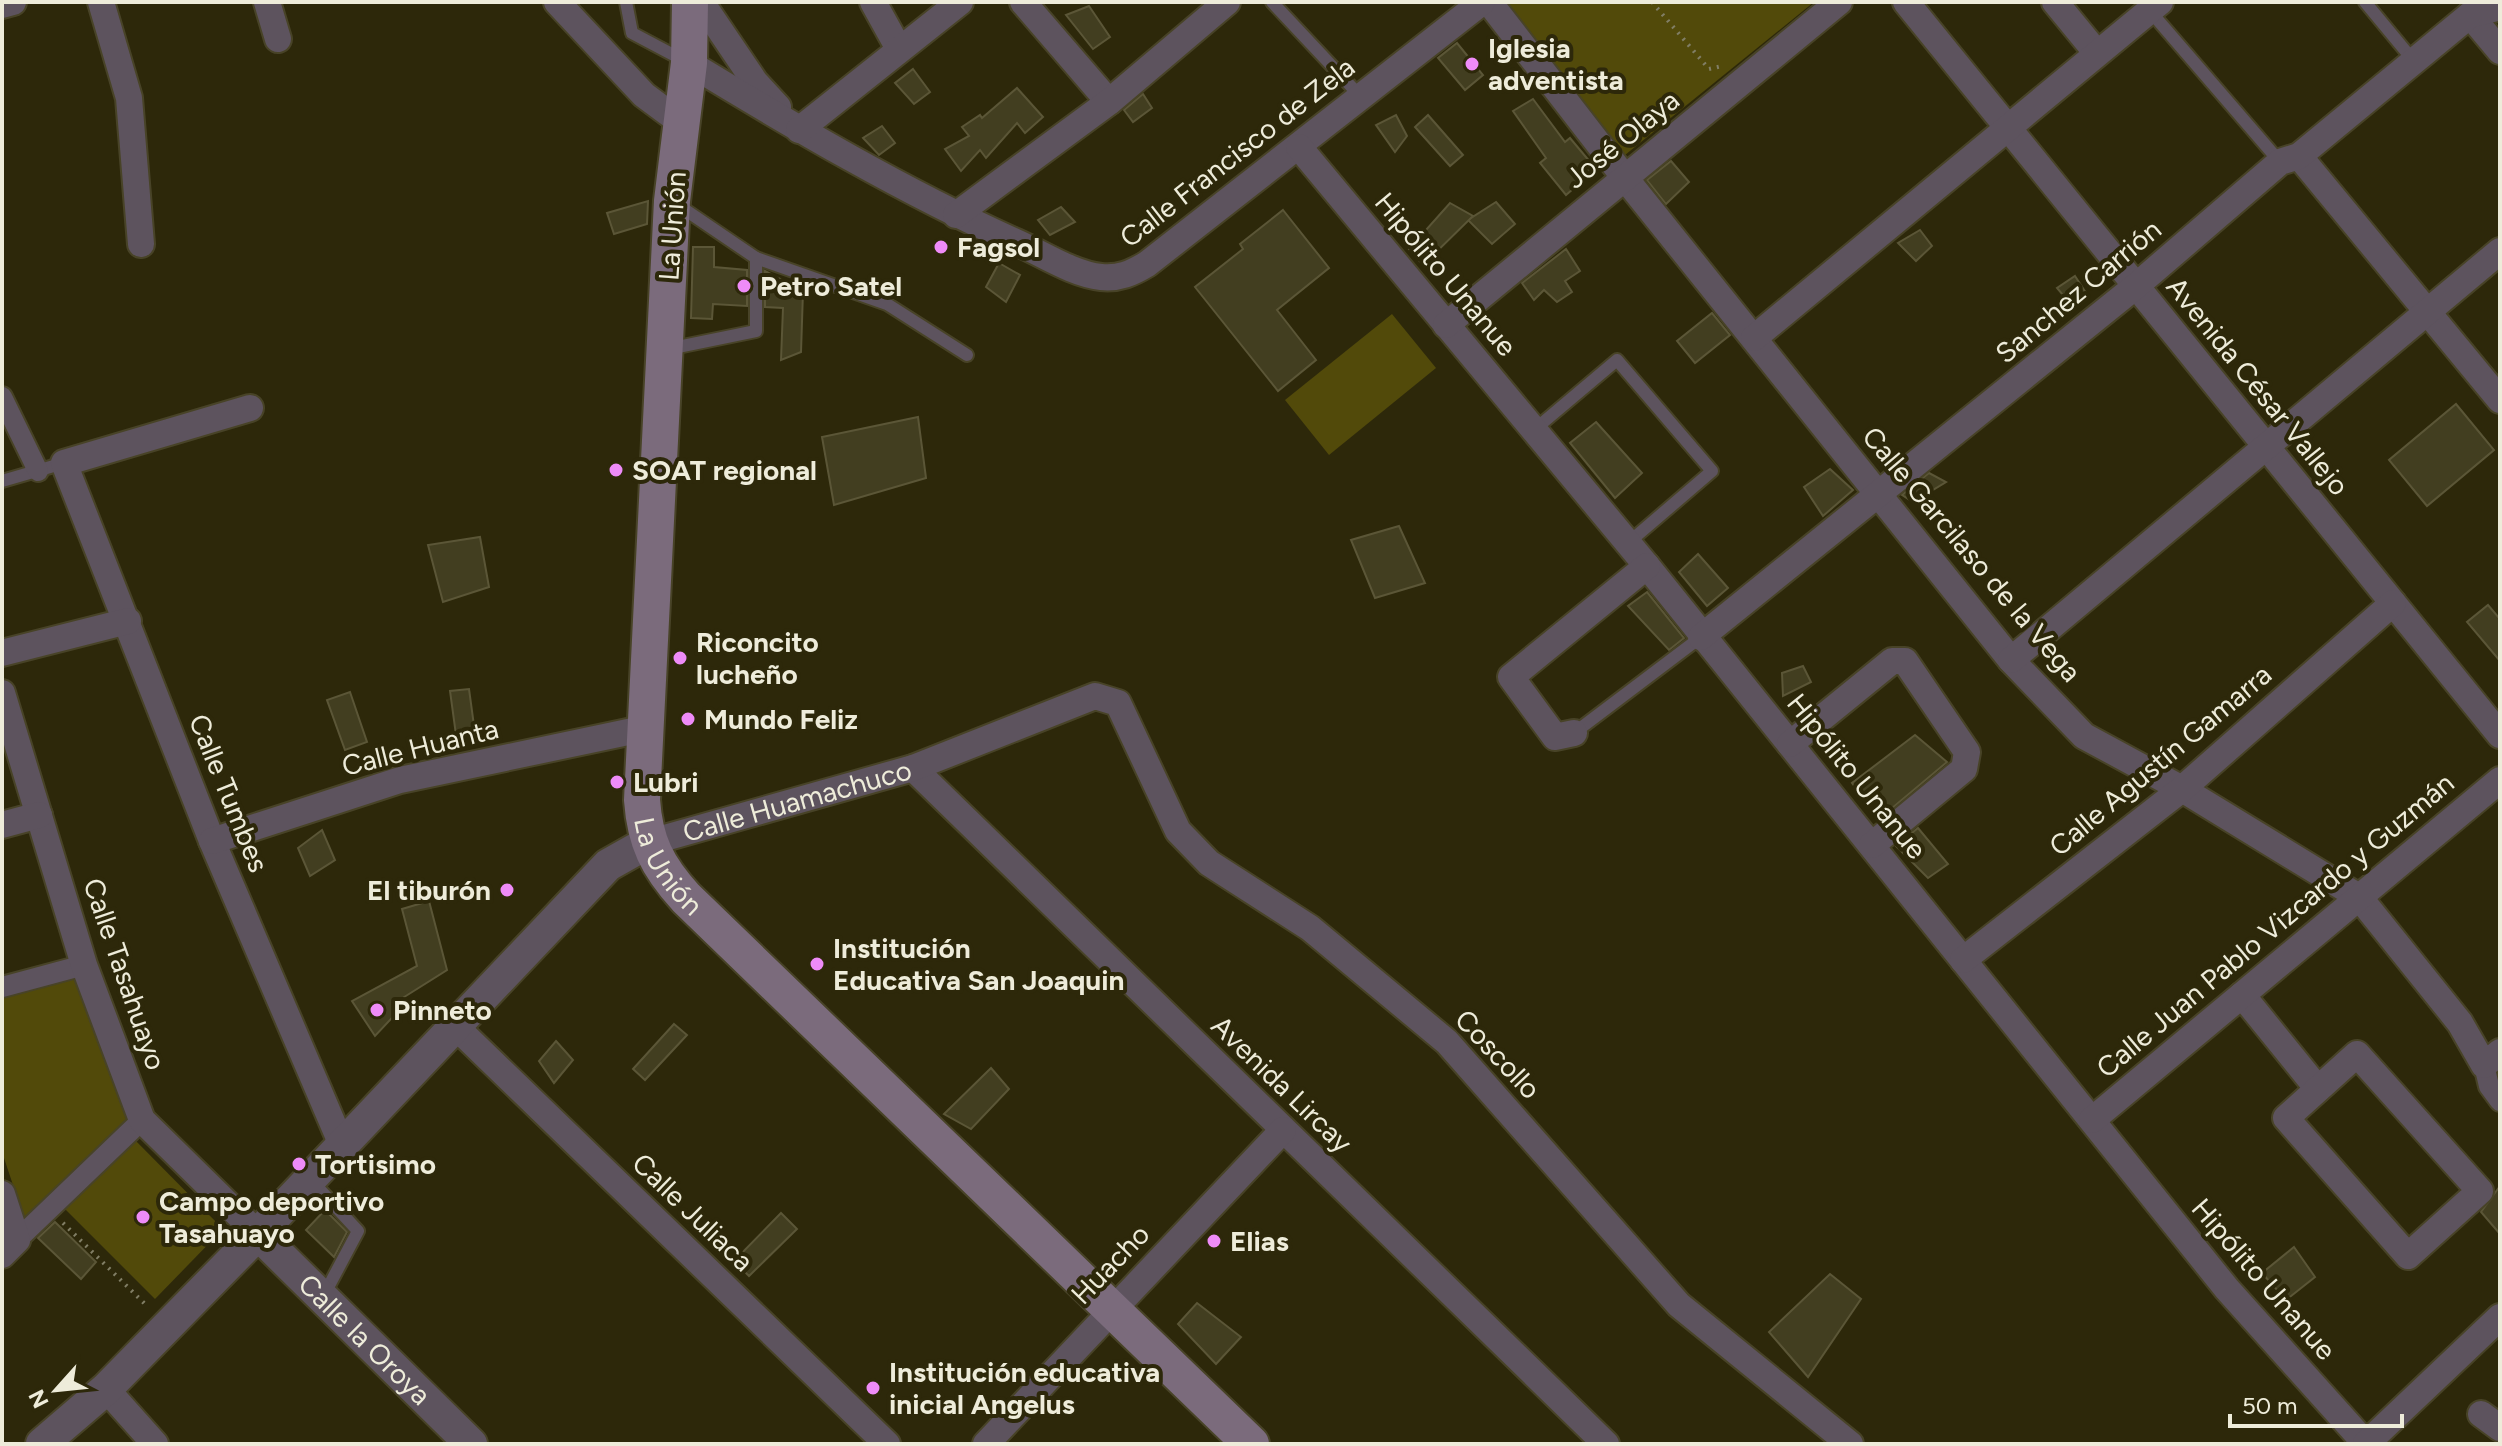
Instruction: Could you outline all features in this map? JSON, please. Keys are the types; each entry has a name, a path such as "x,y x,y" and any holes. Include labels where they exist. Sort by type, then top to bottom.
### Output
{"main road":[{"name":"La Unión","path":"690,2 689,63 672,201 642,800 647,843 665,874 686,898 1251,1444"}],"street":[{"path":"2,5 13,2"},
{"path":"101,2 129,98 141,244"},
{"path":"267,2 278,39"},
{"path":"557,2 644,95 683,124"},
{"name":"Calle Francisco de Zela","path":"701,2 755,82 799,130"},
{"path":"873,2 899,49"},
{"path":"799,130 960,2"},
{"path":"1023,2 1109,102"},
{"path":"956,215 1109,102 1227,2"},
{"name":"José Olaya","path":"1446,325 1839,2"},
{"name":"Avenida César Vallejo","path":"1906,2 2500,735"},
{"path":"2055,2 2096,52"},
{"name":"Calle Francisco de Zela","path":"689,63 799,130 956,215 1081,272 1113,278 1130,274 1147,264 1299,147 1476,4"},
{"name":"Calle Garcilaso de la Vega","path":"1476,4 1625,178 2011,660 2084,736 2182,789 2359,897 2492,1058 2489,1086 2500,1101"},
{"path":"1754,338 2155,6"},
{"name":"Sanchez Carrión","path":"1701,637 1881,495 2289,159 2470,15 2500,7"},
{"path":"2470,15 2500,51"},
{"name":"Hipólito Unanue","path":"1299,147 1647,566 2227,1289 2366,1444"},
{"path":"2289,159 2427,312 2500,400"},
{"path":"2011,660 2500,251"},
{"path":"2,397 38,471"},
{"path":"64,463 250,408"},
{"name":"Calle Tumbes","path":"64,463 212,841 342,1145"},
{"path":"1574,733 1555,737 1511,677 1647,566"},
{"name":"Calle Agustín Gamarra","path":"1963,960 2182,789 2393,603"},
{"path":"2,653 128,621"},
{"path":"1790,744 1892,661 1905,661 1967,752 1964,769 1872,845"},
{"name":"Calle Tasahuayo","path":"2,693 84,965 142,1120 258,1234"},
{"name":"Calle Huamachuco","path":"42,1444 106,1389 258,1234 608,865 647,843 913,768 1095,696 1118,703"},
{"name":"Coscollo","path":"1118,703 1178,831 1209,863 1310,928 1447,1042 1679,1305 1850,1444"},
{"name":"Calle Huanta","path":"212,841 400,780 647,728"},
{"name":"Avenida Lircay","path":"913,768 1606,1444"},
{"name":"Calle Juan Pablo Vizcardo y Guzmán","path":"2092,1120 2500,780"},
{"path":"2,825 39,815"},
{"path":"2,987 84,965"},
{"path":"2242,995 2318,1089"},
{"name":"Calle Juliaca","path":"455,1026 887,1444"},
{"path":"2357,1054 2480,1191 2408,1256 2286,1118 2318,1089 2357,1054"},
{"path":"9,1248 142,1120"},
{"name":"Huacho","path":"986,1444 1283,1130"},
{"path":"2,1194 9,1248"},
{"name":"Calle la Oroya","path":"258,1234 471,1444"},
{"path":"2366,1444 2500,1317"},
{"path":"106,1389 155,1444"}],"lane":[{"path":"626,2 632,33 689,63"},
{"path":"1272,2 1361,97"},
{"path":"2365,2 2413,60"},
{"path":"2155,6 2289,159"},
{"path":"672,201 756,258 887,304 967,355"},
{"path":"665,350 756,331 756,258"},
{"path":"1534,430 1617,360 1712,471 1628,543"},
{"path":"2,481 64,463"},
{"path":"1574,733 1701,637"},
{"path":"310,1179 358,1231 323,1298"}],"path":[{"path":"1652,2 1709,69 1724,66"},
{"path":"50,1210 167,1325"}],"shaded area":[{"path":"1512,2 1814,2 1625,155 1508,6"},
{"path":"1392,314 1436,368 1329,455 1285,400"},
{"path":"79,972 130,1123 26,1224 2,1152 2,992"},
{"name":"Campo deportivo Tasahuayo","path":"131,1136 223,1229 155,1299 62,1206"}],"building":[{"path":"1089,6 1110,37 1093,49 1066,15"},
{"path":"1457,43 1483,75 1465,90 1438,58"},
{"path":"913,69 930,92 914,104 895,83"},
{"path":"1017,88 1043,117 1025,133 1017,123 986,158 980,150 961,171 945,149 969,136 962,127 980,115 982,118"},
{"path":"1143,94 1152,108 1133,122 1124,110"},
{"path":"1533,99 1565,142 1570,138 1596,169 1566,195 1540,163 1546,158 1513,111"},
{"path":"1396,115 1407,136 1395,152 1376,125"},
{"path":"1428,115 1463,155 1450,166 1415,127"},
{"path":"882,126 895,143 879,155 863,138"},
{"path":"1671,161 1689,182 1666,204 1647,180"},
{"path":"648,201 647,224 614,234 607,213"},
{"path":"1496,202 1515,224 1492,244 1468,220"},
{"path":"1450,203 1473,216 1423,265 1409,249"},
{"path":"1061,207 1075,222 1050,235 1038,220"},
{"path":"1283,210 1329,268 1277,310 1316,360 1278,391 1195,287 1243,249 1240,244"},
{"path":"1920,230 1932,246 1916,261 1898,243"},
{"path":"693,247 714,247 714,267 747,270 747,306 713,304 712,319 691,318"},
{"path":"1566,249 1580,271 1565,281 1572,292 1557,302 1544,290 1534,300 1522,283"},
{"path":"999,263 1020,275 1006,302 986,287"},
{"path":"765,271 803,291 801,352 781,360 783,308 765,307"},
{"path":"2075,276 2086,293 2073,307 2057,288"},
{"path":"1712,313 1730,335 1695,363 1677,341"},
{"path":"2456,404 2494,450 2427,506 2389,460"},
{"path":"918,417 926,478 834,505 822,437"},
{"path":"1596,422 1642,473 1615,498 1570,443"},
{"path":"1830,469 1853,490 1823,516 1804,487"},
{"path":"1929,473 1946,482 1913,502 1902,495"},
{"path":"1399,526 1425,583 1375,598 1351,540"},
{"path":"480,537 489,587 443,602 428,545"},
{"path":"1698,554 1728,588 1707,606 1679,572"},
{"path":"1647,592 1684,638 1669,650 1628,606"},
{"path":"2488,605 2500,619 2500,661 2467,622"},
{"path":"1803,666 1811,682 1783,696 1782,673"},
{"path":"469,689 475,733 456,735 450,691"},
{"path":"350,692 367,742 345,750 327,700"},
{"path":"1915,735 1947,762 1879,819 1852,783"},
{"path":"1918,828 1948,864 1928,878 1896,846"},
{"path":"322,830 335,860 310,876 298,848"},
{"path":"429,901 447,970 401,999 404,1005 375,1036 352,1001 417,966 402,909"},
{"path":"674,1024 687,1035 645,1080 633,1069"},
{"path":"556,1041 573,1060 554,1083 539,1061"},
{"path":"991,1068 1009,1089 971,1129 944,1114"},
{"path":"2500,1186 2500,1234 2481,1212"},
{"path":"325,1210 347,1232 334,1257 306,1230"},
{"path":"781,1213 797,1229 749,1276 734,1261"},
{"path":"55,1222 96,1262 81,1279 38,1238"},
{"path":"2294,1247 2315,1277 2286,1300 2262,1273"},
{"path":"1830,1274 1861,1299 1808,1377 1769,1332"},
{"path":"1197,1303 1241,1337 1216,1364 1178,1324"}],"place":[{"name":"Iglesia adventista","path":"1472,64"},
{"name":"Fagsol","path":"941,247"},
{"name":"Petro Satel","path":"744,286"},
{"name":"SOAT regional","path":"616,470"},
{"name":"Riconcito lucheño","path":"680,658"},
{"name":"Mundo Feliz","path":"688,719"},
{"name":"Lubri","path":"617,782"},
{"name":"El tiburón","path":"507,890"},
{"name":"Institución Educativa San Joaquin","path":"817,964"},
{"name":"Pinneto","path":"377,1010"},
{"name":"Tortisimo","path":"299,1164"},
{"name":"Campo deportivo Tasahuayo","path":"143,1217"},
{"name":"Elias","path":"1214,1241"},
{"name":"Institución educativa inicial Angelus","path":"873,1388"}]}
